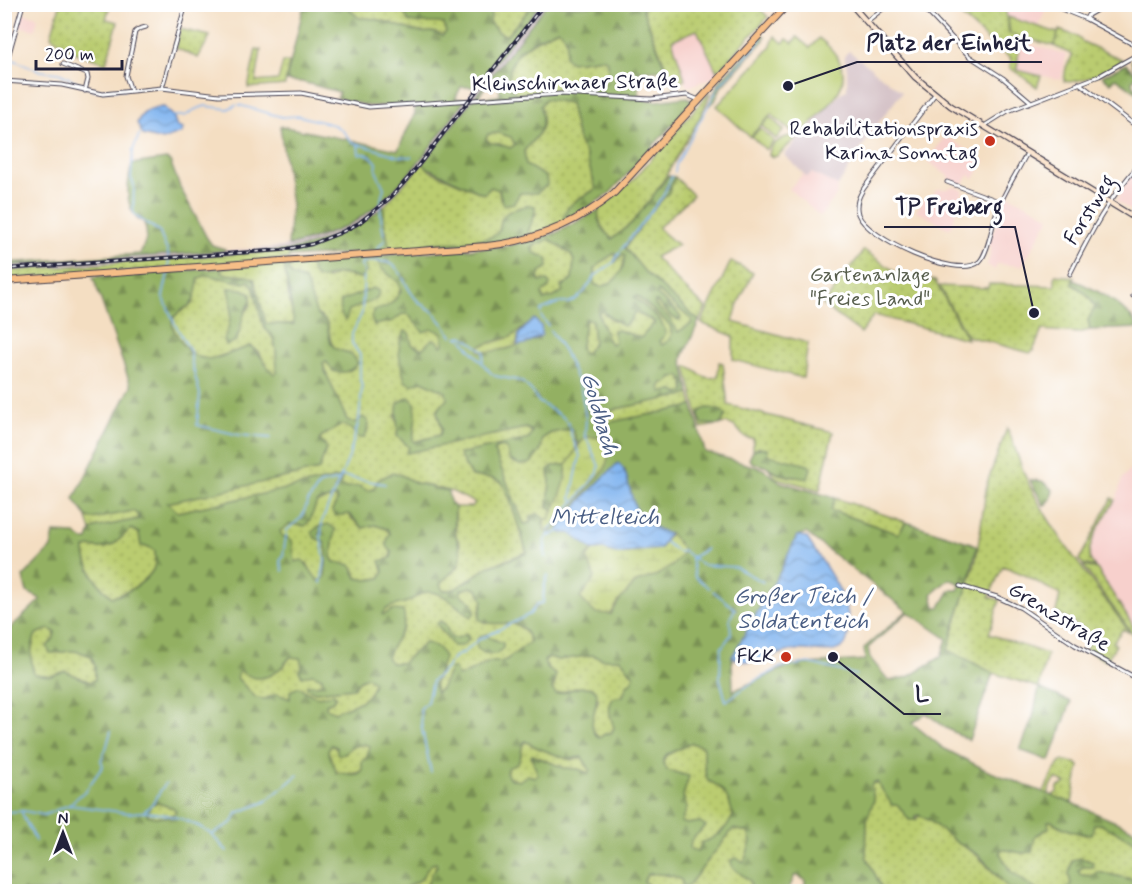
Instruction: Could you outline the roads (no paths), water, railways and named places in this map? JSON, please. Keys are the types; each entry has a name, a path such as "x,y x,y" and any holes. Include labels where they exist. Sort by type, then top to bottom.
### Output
{"main road":[{"path":"4,281 487,246 528,239 568,224 614,193 788,4"}],"street":[{"path":"4,71 23,4"},
{"path":"162,88 186,4"},
{"path":"851,4 902,63 935,94 983,127 1140,221"},
{"path":"866,22 889,4"},
{"path":"920,4 969,56 1003,78 1030,101"},
{"path":"1049,4 1086,19 1140,48"},
{"path":"1087,4 1091,14"},
{"path":"1086,19 1107,4"},
{"path":"131,91 126,76 135,32 146,27"},
{"path":"983,127 998,116 1121,65 1140,53"},
{"path":"63,64 87,74 86,89"},
{"name":"Kleinschirmaer Straße","path":"4,81 62,85 103,94 162,88 219,94 300,93 369,107 561,94 651,99 687,95 699,100"},
{"path":"1079,83 1140,129"},
{"path":"935,94 860,195 857,208 860,218 885,239 914,255 936,262 971,265 978,262 984,255 1001,202 1027,153"},
{"name":"Forstweg","path":"1070,274 1082,249 1125,180 1140,164"},
{"path":"947,182 1001,202"},
{"path":"1133,296 1140,281"},
{"name":"Grenzstraße","path":"960,586 997,597 1021,608 1075,645 1140,680"}],"water":[{"path":"164,107 174,118 177,127 183,128 182,133 162,140 143,135 137,123 142,115 151,109"},
{"path":"534,319 541,326 542,335 518,345 519,334"},
{"name":"Mittelteich","path":"618,463 625,473 636,510 640,516 649,524 668,534 660,549 619,554 604,549 593,550 570,533 561,533 558,530 583,498"},
{"name":"Großer Teich / Soldatenteich","path":"797,536 807,538 839,588 848,616 849,631 845,645 828,652 795,650 764,660 740,661 732,657 780,572"}],"waterway":[{"name":"Goldbach","path":"719,86 761,38"},
{"path":"4,56 41,71 59,73 96,90 126,89"},
{"name":"Goldbach","path":"675,172 676,165 718,88"},
{"path":"172,116 185,116 205,106 228,109 236,105"},
{"path":"239,105 282,117 299,116 334,125 342,130 352,142 358,144 359,154 367,154 374,159 377,163 376,171 384,188 381,220 385,240 377,249"},
{"path":"142,133 133,150 131,178 134,185 133,211 135,216 159,231 168,253 169,268"},
{"path":"358,144 398,156 412,157"},
{"name":"Goldbach","path":"621,250 663,196 672,176"},
{"name":"Goldbach","path":"541,313 541,310 558,303 575,300 584,292 594,277 614,262 620,252"},
{"path":"370,262 381,261 395,266 416,299 434,313 452,336"},
{"path":"321,583 325,561 321,537 322,521 349,457 359,420 362,387 360,355 352,343 352,334 362,313 364,271 361,265 362,262 368,262"},
{"path":"168,273 163,296 191,353 200,394 197,425 239,435 271,438"},
{"name":"Goldbach","path":"541,316 548,326"},
{"name":"Goldbach","path":"550,330 564,351 581,389 586,419 585,435 599,466 598,473 575,501"},
{"path":"459,337 463,336 484,351 483,361"},
{"path":"457,337 461,338 495,376 521,381 539,402 563,417 569,424 580,456 571,498 574,501 549,530"},
{"path":"341,476 385,484"},
{"path":"283,571 280,561 283,556 287,530 302,517 307,503 320,484 340,480"},
{"path":"550,533 550,536 561,530"},
{"path":"545,557 545,540 549,535"},
{"path":"665,542 678,552 684,551 702,565 735,567 763,582"},
{"path":"706,549 691,558 695,577 709,588"},
{"path":"431,772 420,709 427,702 432,681 444,671 454,657 463,653 478,640 530,614 537,604 543,603 544,587 548,575"},
{"path":"713,591 735,609 730,618 731,635 721,648 720,679 726,701 753,682 781,667 809,663 856,675"},
{"path":"69,805 86,790 103,766 101,760 111,731"},
{"path":"211,835 233,822 237,813 265,802 298,775"},
{"path":"143,812 166,783"},
{"path":"4,812 24,811 44,815 69,805 129,813 149,812 181,819 208,832"},
{"path":"22,812 35,841"},
{"path":"209,832 227,851"}],"railway":[{"path":"4,269 282,250 312,244 340,233 359,223 391,197 410,176 544,4"}],"place":[{"name":"Platz der Einheit","path":"788,86"},
{"name":"Rehabilitationspraxis Karina Sonntag","path":"990,141"},
{"name":"TP Freiberg","path":"1034,313"},
{"name":"FKK","path":"786,657"},
{"name":"L","path":"833,657"}],"park label":[{"name":"Gartenanlage \"Freies Land\"","path":"870,287"}]}
